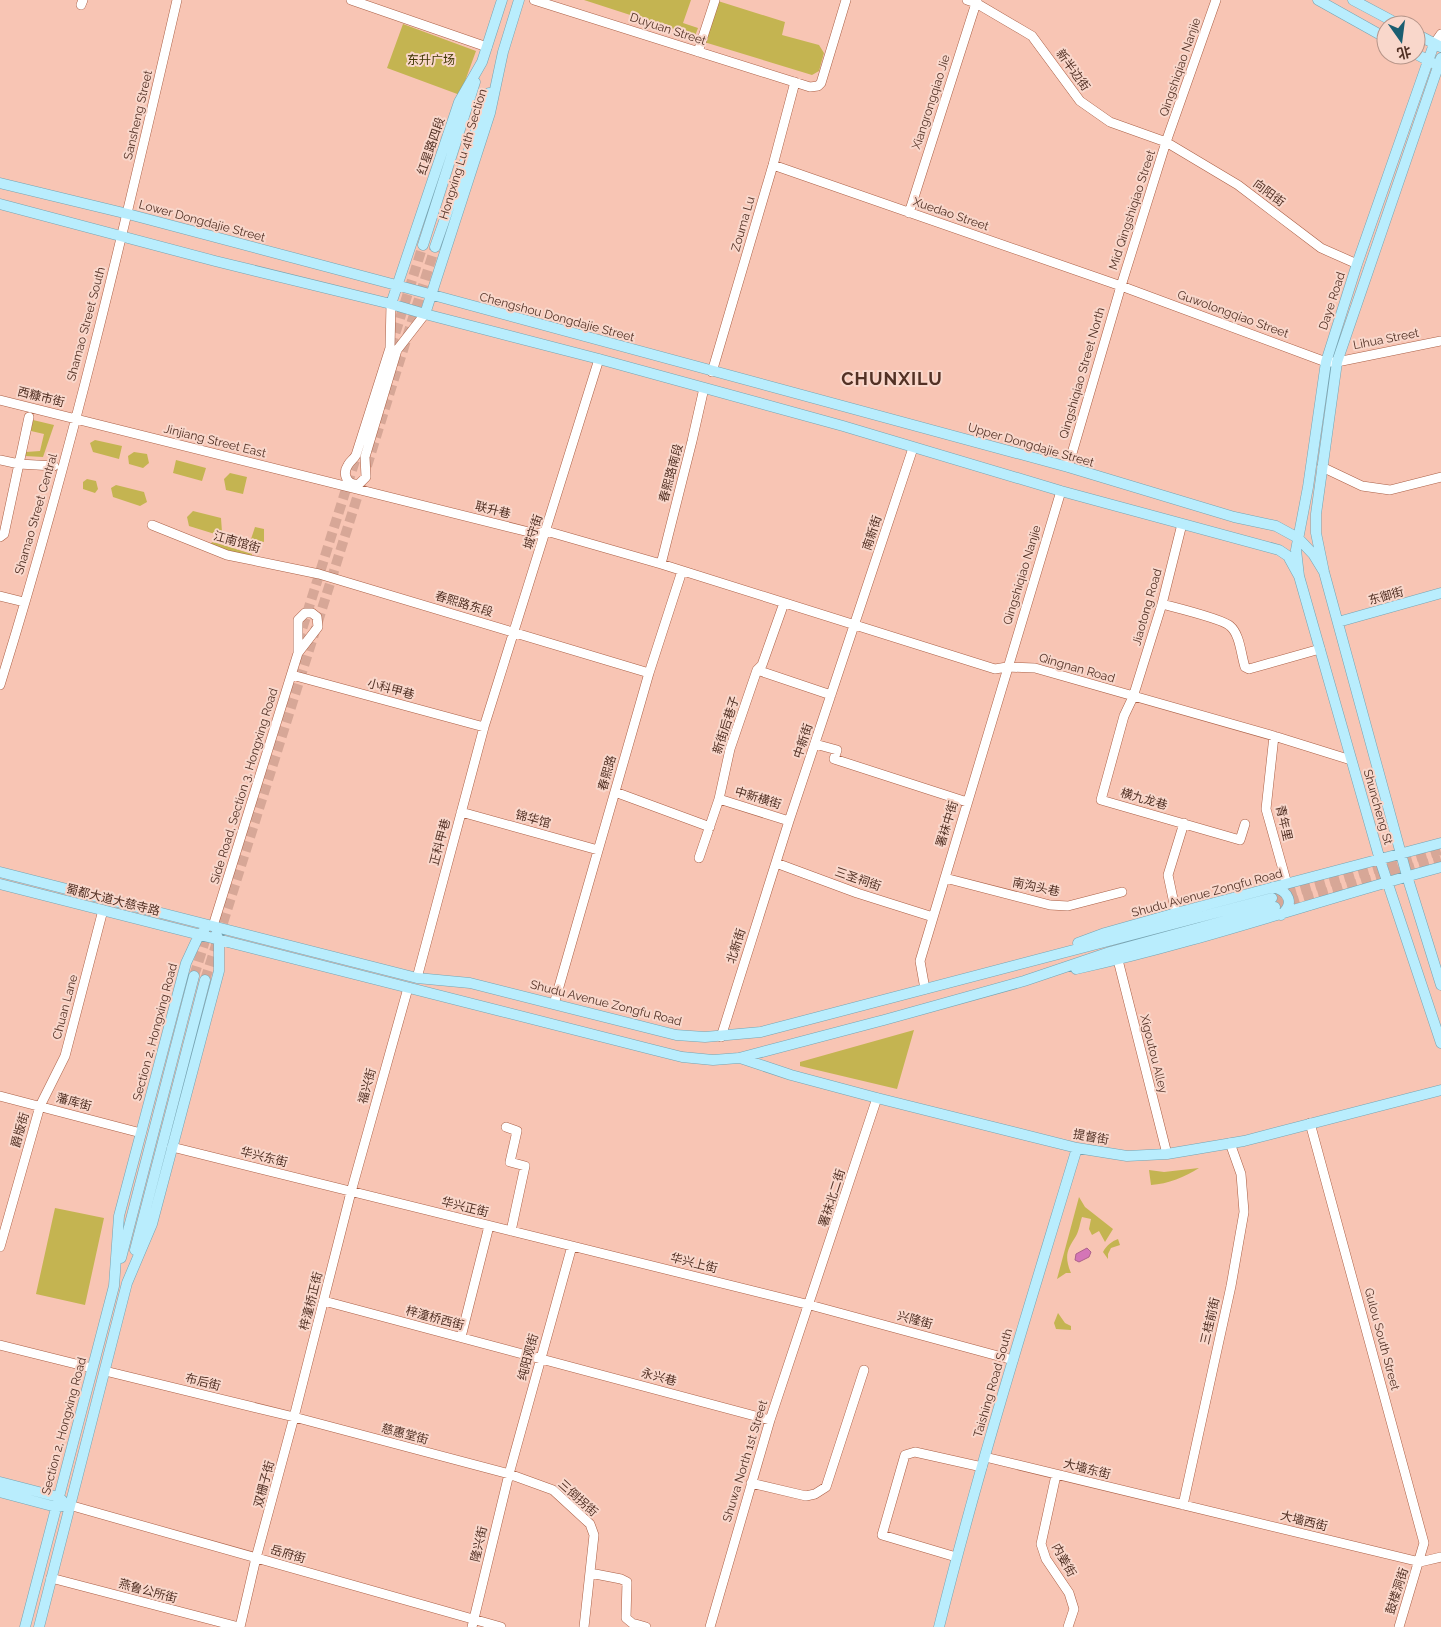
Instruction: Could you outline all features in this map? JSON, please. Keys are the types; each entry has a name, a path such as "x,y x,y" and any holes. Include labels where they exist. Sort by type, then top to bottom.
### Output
{"main road":[{"name":"红星路四段","path":"391,304 459,102 482,62 502,0"},
{"name":"Hongxing Lu 4th Section","path":"425,314 490,113 503,52 520,0"},
{"path":"1318,0 1376,32"},
{"path":"1354,0 1382,15"},
{"path":"1426,39 1438,45"},
{"name":"Daye Road","path":"1299,576 1296,558 1298,538 1331,362 1357,264 1428,60 1438,45"},
{"path":"436,248 503,52"},
{"path":"1428,60 1440,63"},
{"path":"423,245 482,62"},
{"name":"Daye Road","path":"1324,572 1316,533 1316,514 1331,362 1440,63"},
{"name":"Lower Dongdajie Street","path":"0,183 128,214 396,285"},
{"path":"0,204 215,261 391,304 704,388 835,424 1061,491 1279,550 1288,556 1299,576"},
{"name":"Chengshou Dongdajie Street","path":"396,285 712,372"},
{"name":"Upper Dongdajie Street","path":"712,372 1068,467 1234,517 1276,526 1298,538 1313,554 1324,572"},
{"path":"1229,536 1237,533 1239,526 1234,517"},
{"name":"Shuncheng St","path":"1324,572 1407,876 1441,985"},
{"name":"Shuncheng St","path":"1299,576 1380,860 1441,1044"},
{"name":"东御街","path":"1338,622 1441,593"},
{"name":"Shudu Avenue Zongfu Road","path":"1021,963 1105,933 1441,843"},
{"name":"Shudu Avenue Zongfu Road","path":"213,926 417,978 470,983 676,1035 705,1037 761,1032 1021,963 1387,882 1441,867"},
{"name":"蜀都大道大慈寺路","path":"0,872 213,926"},
{"name":"蜀都大道大慈寺路","path":"0,884 219,940"},
{"path":"1273,887 1282,889 1288,898 1289,906 1287,910 1276,907"},
{"name":"Shudu Avenue Zongfu Road","path":"219,940 682,1057 713,1060 740,1058 1024,981 1118,960 1276,907"},
{"name":"Shudu Avenue Zongfu Road","path":"1024,981 1110,952 1276,907"},
{"path":"199,935 213,926"},
{"name":"Section 2, Hongxing Road","path":"39,1627 127,1283 152,1224 219,971 219,940 213,926"},
{"name":"Section 2, Hongxing Road","path":"25,1627 114,1286 119,1216 186,963 199,935"},
{"path":"114,1286 194,976"},
{"path":"127,1283 205,980"},
{"name":"提督街","path":"740,1058 791,1075 877,1098 1077,1148 1127,1156 1167,1154 1244,1141 1441,1090"},
{"name":"Taishing Road South","path":"938,1627 983,1462 1077,1148"},
{"path":"0,1482 57,1502"},
{"path":"0,1492 69,1505"}],"street":[{"name":"Sansheng Street","path":"122,236 177,0"},
{"path":"351,0 487,47"},
{"name":"Duyuan Street","path":"534,0 810,87 821,84 846,0"},
{"path":"698,52 715,0"},
{"name":"Qingshiqiao Nanjie","path":"1166,142 1216,0"},
{"name":"新半边街","path":"973,1 1032,36 1080,101 1110,122 1166,142"},
{"name":"Xiangrongqiao Jie","path":"909,212 973,1"},
{"path":"1438,45 1441,34"},
{"name":"Zouma Lu","path":"712,372 773,165 795,82"},
{"name":"向阳街","path":"1166,142 1238,185 1321,248 1357,264"},
{"name":"Mid Qingshiqiao Street","path":"1121,286 1166,142"},
{"name":"Xuedao Street","path":"773,165 1121,286"},
{"name":"Shamao Street South","path":"75,418 122,236"},
{"name":"Guwolongqiao Street","path":"1121,286 1331,362"},
{"name":"Qingshiqiao Street North","path":"1068,467 1121,286"},
{"path":"391,304 390,348 356,455 346,469 346,478 354,485 359,484 366,477 365,457 397,350 425,314"},
{"name":"Lihua Street","path":"1331,362 1441,341"},
{"name":"城守街","path":"489,712 599,360"},
{"name":"春熙路南段","path":"661,564 704,388"},
{"name":"西糠市街","path":"0,400 75,418"},
{"path":"0,537 4,534 29,417"},
{"name":"Jinjiang Street East","path":"75,418 348,488"},
{"name":"Shamao Street Central","path":"0,685 55,497 75,418"},
{"name":"南新街","path":"854,626 913,448"},
{"path":"0,460 19,464 54,466"},
{"path":"1322,467 1362,486 1390,490 1441,477"},
{"name":"联升巷","path":"348,488 538,534 546,531 661,564"},
{"name":"Qingshiqiao Nanjie","path":"1007,667 1061,491"},
{"name":"Jiaotong Road","path":"1133,697 1162,604 1182,524"},
{"name":"江南馆街","path":"152,525 227,555 318,574"},
{"path":"661,564 682,571"},
{"name":"Qingnan Road","path":"682,571 995,669 1007,667 1035,668 1274,736 1351,760"},
{"name":"春熙路","path":"554,1004 649,673 682,571"},
{"name":"春熙路东段","path":"318,574 649,673"},
{"path":"0,596 24,602"},
{"name":"新街后巷子","path":"699,858 719,799 730,749 757,670 762,664 784,603"},
{"path":"1162,604 1230,625 1236,634 1245,667 1249,669 1320,649"},
{"name":"中新街","path":"776,863 854,626"},
{"name":"Side Road, Section 3, Hongxing Road","path":"213,926 298,653"},
{"name":"署袜中街","path":"925,989 920,961 1007,667"},
{"path":"757,670 831,695"},
{"name":"小科甲巷","path":"292,675 484,727"},
{"name":"横九龙巷","path":"1133,697 1124,716 1101,800 1240,840 1245,824"},
{"name":"正科甲巷","path":"417,978 489,712"},
{"name":"青年里","path":"1274,736 1266,809 1287,884"},
{"path":"815,744 837,750 834,759 967,802"},
{"path":"614,792 710,827"},
{"name":"中新横街","path":"719,799 789,821"},
{"name":"锦华馆","path":"461,812 598,850"},
{"path":"1176,913 1168,875 1184,823"},
{"name":"三圣祠街","path":"776,863 857,893 933,917"},
{"name":"北新街","path":"721,1036 776,863"},
{"name":"南沟头巷","path":"944,878 1050,904 1068,906 1122,892"},
{"name":"Chuan Lane","path":"40,1106 65,1056 102,910"},
{"name":"Xigoutou Alley","path":"1118,960 1167,1154"},
{"name":"福兴街","path":"351,1192 408,988"},
{"name":"藩库街","path":"0,1096 141,1133"},
{"name":"署袜北二街","path":"810,1305 877,1098"},
{"name":"爵版街","path":"0,1247 40,1106"},
{"name":"Gulou South Street","path":"1310,1123 1424,1543 1420,1562"},
{"path":"506,1127 517,1131 510,1162 525,1166 511,1231"},
{"name":"三桂前街","path":"1183,1505 1231,1286 1244,1212 1241,1174 1230,1143"},
{"name":"华兴东街","path":"172,1147 351,1192"},
{"name":"华兴正街","path":"351,1192 572,1246"},
{"name":"梓潼桥正街","path":"294,1417 351,1192"},
{"path":"461,1338 489,1226"},
{"name":"华兴上街","path":"572,1246 810,1305"},
{"name":"纯阳观街","path":"509,1474 572,1246"},
{"name":"梓潼桥西街","path":"324,1301 541,1359"},
{"name":"兴隆街","path":"810,1305 1013,1360"},
{"name":"Shuwa North 1st Street","path":"710,1627 770,1420 810,1305"},
{"path":"0,1345 92,1368"},
{"name":"永兴巷","path":"541,1359 770,1420"},
{"path":"751,1483 806,1496 815,1494 826,1487 864,1370"},
{"name":"布后街","path":"105,1371 294,1417"},
{"name":"慈惠堂街","path":"294,1417 509,1474"},
{"name":"双栅子街","path":"239,1627 294,1417"},
{"name":"大墙东街","path":"956,1557 882,1535 905,1455 915,1452 1056,1474 1183,1505"},
{"name":"三倒拐街","path":"509,1474 553,1490 590,1524 594,1535 584,1627"},
{"name":"隆兴街","path":"473,1623 509,1474"},
{"name":"内姜街","path":"1056,1474 1041,1544 1046,1559 1069,1593 1074,1609 1068,1627"},
{"name":"岳府街","path":"69,1505 256,1558 473,1623 501,1627"},
{"name":"大墙西街","path":"1183,1505 1420,1562"},
{"path":"1420,1562 1441,1557"},
{"name":"鼓楼洞街","path":"1399,1627 1420,1562"},
{"path":"590,1573 621,1579 626,1582 626,1618 632,1623 646,1627"},
{"name":"燕鲁公所街","path":"51,1578 239,1627"}],"green space":[{"path":"584,0 691,0 683,23 698,28 695,36"},
{"path":"718,1 785,22 782,35 819,45 824,53 819,71 812,75 704,42"},
{"name":"东升广场","path":"403,24 476,51 460,95 387,68"},
{"path":"33,420 54,425 43,457 25,456 26,452 40,451 44,434 31,431"},
{"path":"95,440 122,446 119,459 93,452 90,443"},
{"path":"134,452 147,454 149,463 143,468 129,464 128,456"},
{"path":"176,460 206,468 202,481 173,473"},
{"path":"230,473 247,477 243,494 226,490 224,479"},
{"path":"87,479 96,481 98,489 95,493 83,489 83,482"},
{"path":"116,485 144,492 147,502 140,506 113,497 111,488"},
{"path":"193,511 221,518 222,532 218,535 189,526 187,517"},
{"path":"255,527 264,529 264,542 251,539"},
{"path":"211,543 252,554 252,557 212,546"},
{"path":"914,1030 897,1089 800,1066 800,1062"},
{"path":"1199,1168 1176,1180 1151,1185 1149,1170 1164,1172"},
{"path":"1079,1197 1085,1207 1113,1229 1105,1242 1099,1231 1092,1235 1089,1229 1091,1219 1082,1217 1077,1234 1070,1245 1067,1258 1071,1273 1066,1273 1057,1279"},
{"path":"55,1208 104,1218 85,1305 36,1294"},
{"path":"1118,1239 1120,1245 1111,1248 1108,1259 1103,1252 1109,1244"},
{"path":"1058,1313 1065,1323 1071,1326 1071,1330 1056,1329 1054,1323"}],"shaded area":[{"path":"1087,1248 1091,1252 1089,1257 1079,1262 1075,1260 1076,1254"}],"tunnel":[{"path":"391,347 423,245"},
{"path":"367,466 435,247"},
{"path":"298,642 358,451"},
{"path":"205,980 362,482"},
{"path":"1272,898 1441,850"},
{"path":"1275,907 1441,860"},
{"path":"194,976 209,928"}],"district":[{"name":"CHUNXILU","path":"892,378"}]}
